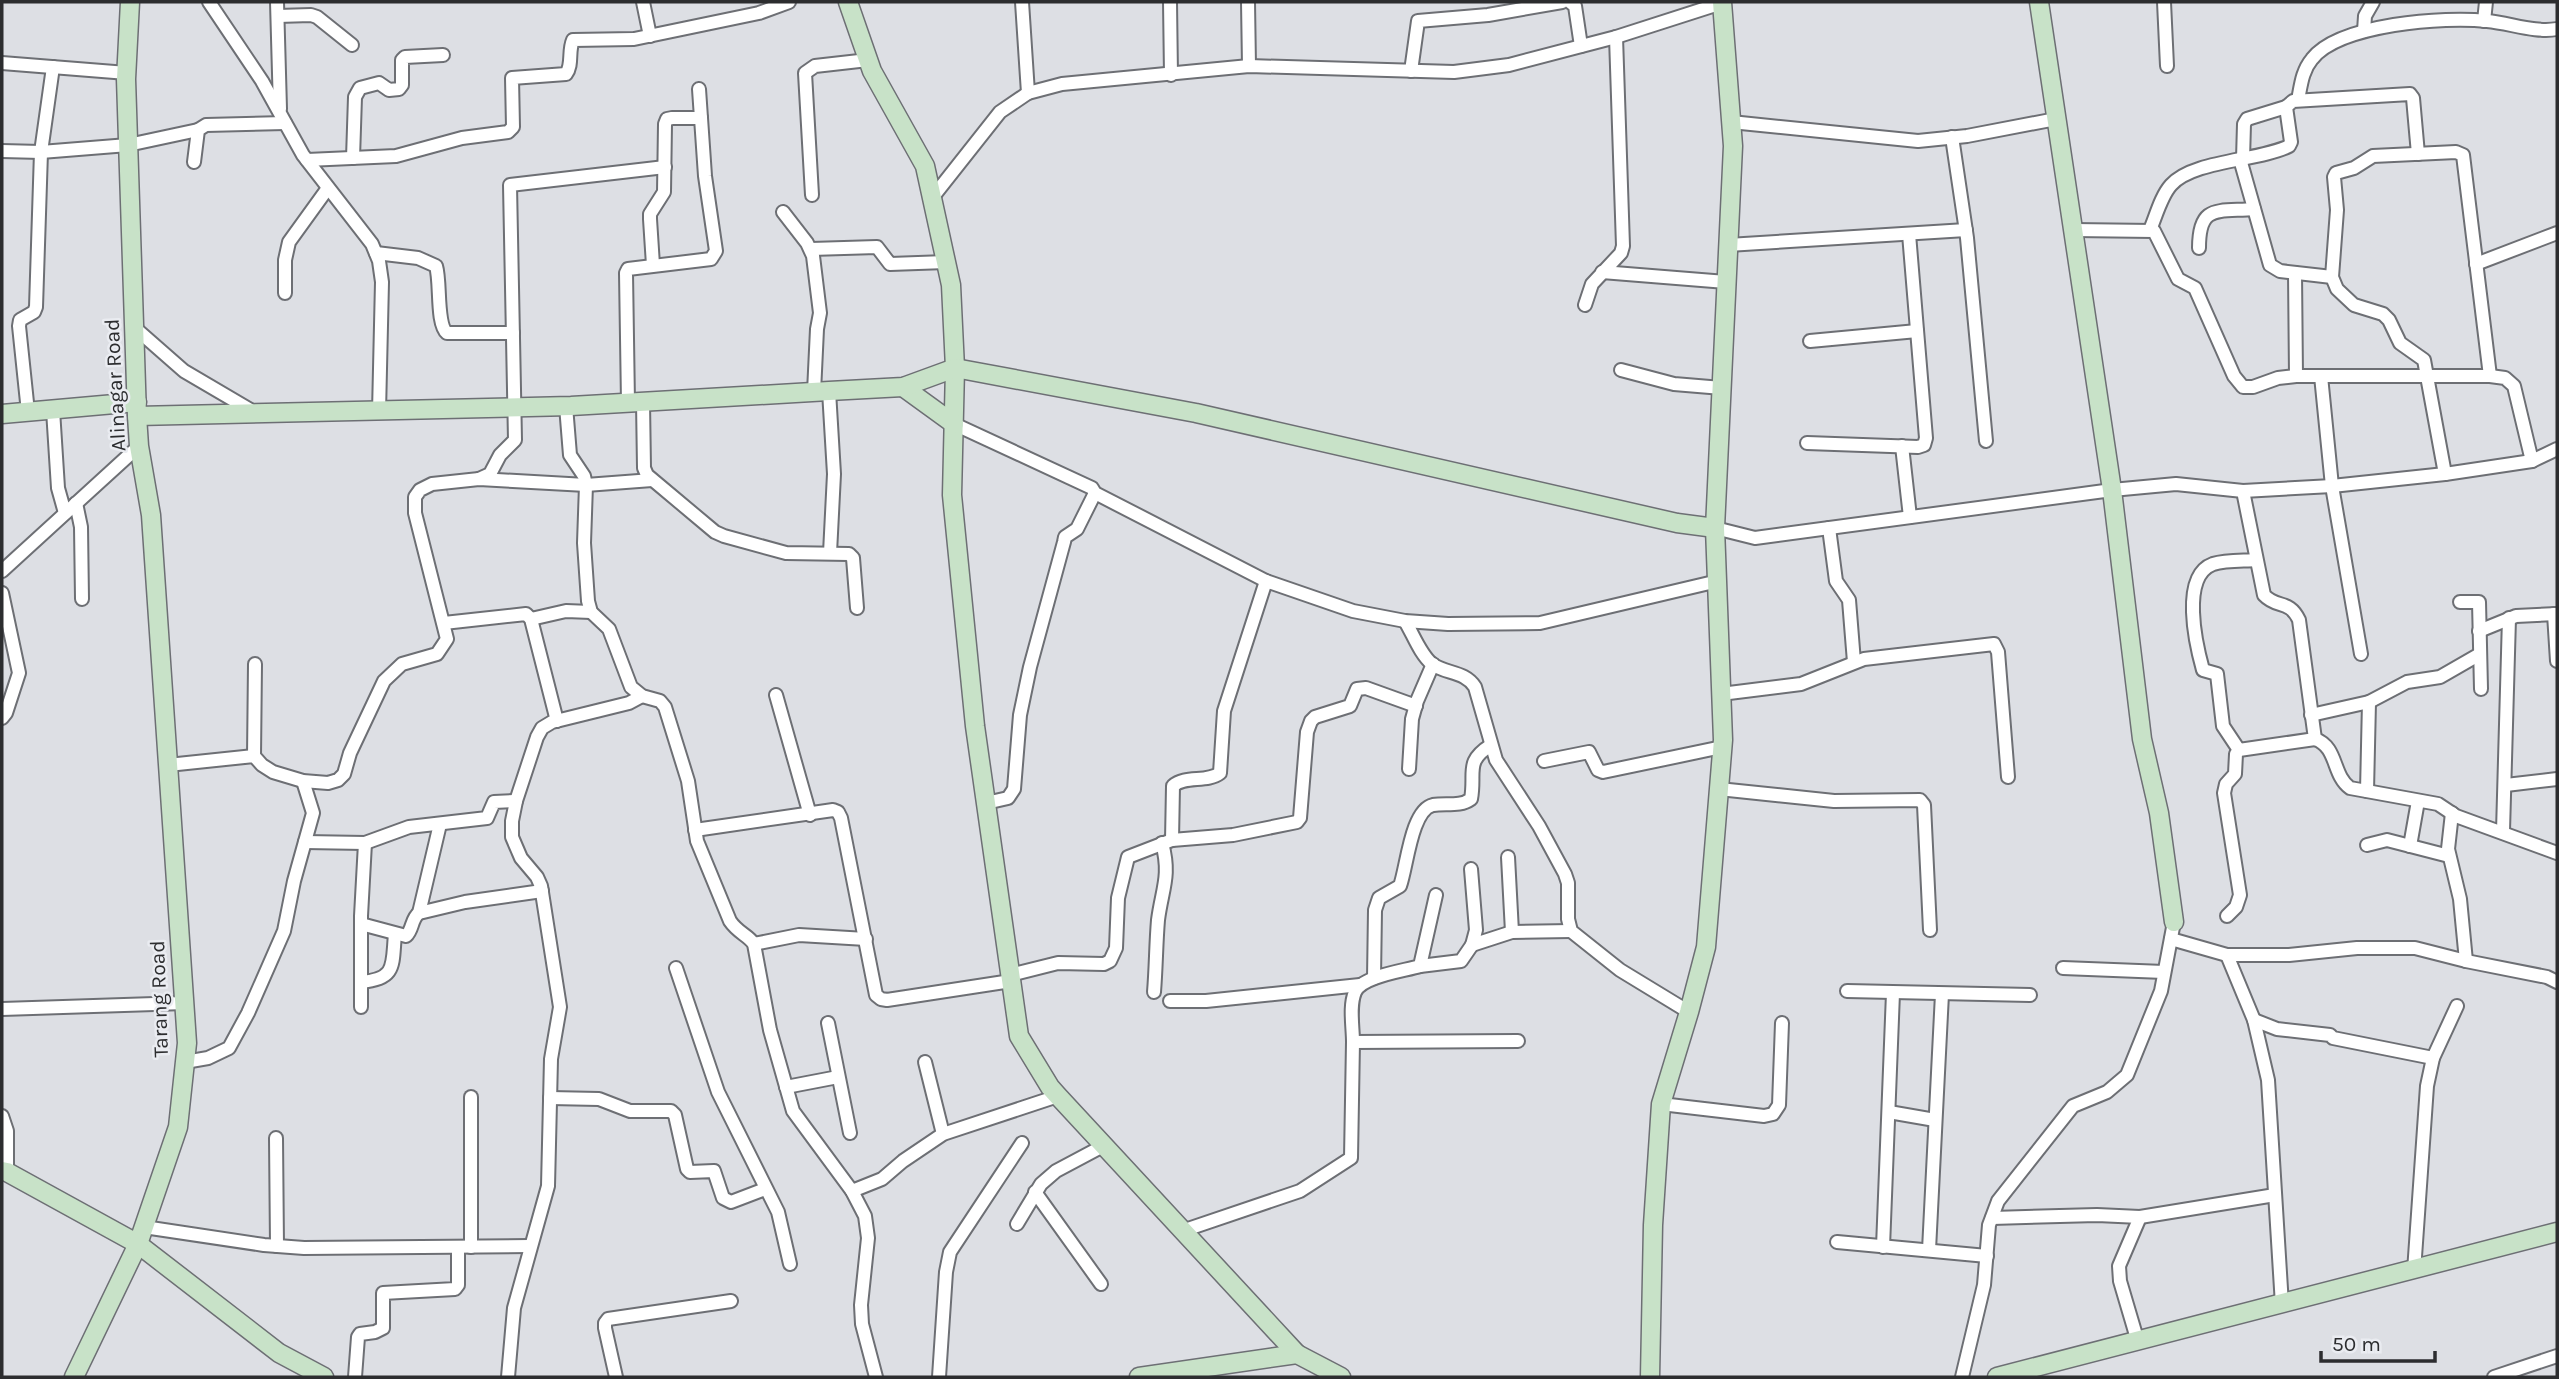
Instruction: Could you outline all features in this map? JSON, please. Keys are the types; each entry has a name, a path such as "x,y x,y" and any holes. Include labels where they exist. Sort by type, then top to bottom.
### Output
{"street":[{"name":"Alinagar Road","path":"130,2 128,145 137,409 139,446 151,515 168,765"},
{"path":"209,2 239,46 307,160 372,244 376,253 382,282 379,412"},
{"path":"277,2 283,118"},
{"path":"643,2 650,36"},
{"path":"307,160 396,156 462,138 508,132 513,127 512,78 566,74 569,70 570,46 576,38 621,41 759,13 789,2"},
{"path":"848,2 872,71 925,166 951,285 955,368 952,495 975,726 1019,1036 1050,1087 1320,1377"},
{"path":"1022,2 1028,93"},
{"path":"1170,2 1171,75"},
{"path":"1248,2 1249,66"},
{"path":"1411,71 1418,21 1488,8 1562,2"},
{"path":"1570,2 1575,6 1581,46"},
{"path":"932,198 1000,113 1028,93 1062,84 1249,66 1454,72 1509,65 1616,37 1722,2 1733,146 1715,528 1722,747 1706,947 1661,1104 1653,1225 1650,1377"},
{"path":"1962,1377 1984,1286 1992,1217 1997,1200 2073,1106 2107,1092 2127,1075 2161,990 2173,931 2158,813 2136,698 2112,490 2039,2"},
{"path":"2164,2 2167,66"},
{"path":"2364,31 2365,16 2373,2"},
{"path":"2484,21 2486,2"},
{"path":"278,16 312,8 352,46"},
{"path":"2298,100 2305,69 2313,57 2346,37 2364,31 2437,20 2484,21 2557,29"},
{"path":"1584,305 1592,284 1621,253 1623,246 1616,37"},
{"path":"353,158 355,97 360,88 379,83 389,90 399,89 402,85 402,60 405,57 443,55"},
{"path":"812,195 805,73 815,66 868,60"},
{"path":"2,63 127,73"},
{"path":"28,412 19,326 20,320 34,312 36,307 41,152 52,67"},
{"path":"699,89 705,176 715,255 711,258 628,269 626,273 644,468 652,480 724,536 786,553 849,554 853,558 857,608"},
{"path":"2332,276 2280,271 2270,265 2242,159 2244,124 2247,119 2286,107 2298,100 2410,94 2413,98 2418,154"},
{"path":"2150,230 2173,183 2187,174 2289,146 2291,142 2286,107"},
{"path":"2,151 41,152 128,145 198,130 206,125 283,118"},
{"path":"653,265 650,214 664,192 667,119 701,118"},
{"path":"1731,122 1918,141 2056,120"},
{"path":"194,162 198,130"},
{"path":"1952,137 1966,230 1986,441"},
{"path":"2445,474 2424,360 2400,343 2389,320 2383,314 2354,305 2337,289 2332,276 2337,210 2334,177 2336,173 2354,168 2362,160 2373,156 2456,152 2463,155 2490,376"},
{"path":"479,479 489,474 500,455 515,440 510,186 665,167"},
{"path":"285,293 285,260 289,242 328,188"},
{"path":"2199,248 2199,228 2206,216 2254,209"},
{"path":"783,212 811,249 820,313 817,329 822,392 834,474 830,553"},
{"path":"1728,245 1966,230"},
{"path":"2073,230 2154,231 2178,279 2195,288 2239,384 2247,388 2278,378 2296,376 2490,376 2505,379 2514,386 2532,461"},
{"path":"2476,264 2557,233"},
{"path":"1807,443 1924,445 1926,439 1909,234"},
{"path":"811,249 877,247 890,264 946,262"},
{"path":"376,253 418,258 436,266 439,276 441,325 447,333 513,333"},
{"path":"1602,272 1727,282"},
{"path":"2295,273 2296,376"},
{"path":"135,328 184,371 257,414"},
{"path":"1810,341 1917,331"},
{"path":"2,414 53,410 137,409 257,414 566,406 903,387 955,368 1196,413 1677,523 1715,528 1755,538 2112,490 2176,484 2243,491 2332,486 2445,474 2532,461 2557,449"},
{"path":"1621,370 1667,382 1722,388"},
{"path":"2321,376 2332,486 2361,654"},
{"path":"903,387 954,424 1092,488 1095,493 1266,581 1353,611 1405,621 1448,624 1540,623 1718,581"},
{"path":"566,406 570,456 584,476 586,485 584,543 588,601 591,612 609,628 631,687 642,696"},
{"path":"53,410 58,488 65,513"},
{"path":"2,571 139,446"},
{"path":"1902,446 1910,517"},
{"path":"255,664 254,756 273,772 303,781 328,783 338,780 344,774 350,753 384,681 402,664 437,653 447,639 415,513 415,497 420,490 432,484 479,479 586,485 652,480"},
{"path":"2243,491 2264,595 2269,601 2287,604 2299,620 2315,739"},
{"path":"986,803 1008,798 1014,789 1020,715 1027,679 1063,542 1065,537 1077,529 1095,493"},
{"path":"76,503 81,527 82,598"},
{"path":"1829,528 1836,580 1849,600 1854,662"},
{"path":"2239,750 2225,731 2217,674 2203,670 2192,605 2194,590 2203,571 2209,566 2256,560"},
{"path":"1154,992 1158,920 1167,872 1173,786 1178,782 1214,777 1220,773 1225,706 1266,581"},
{"path":"2,593 19,673 2,718"},
{"path":"2460,602 2479,602 2481,689"},
{"path":"531,619 566,611 591,612"},
{"path":"444,623 526,614 531,619 556,721"},
{"path":"2480,631 2523,614 2556,614 2557,661"},
{"path":"2503,831 2509,618"},
{"path":"1405,621 1426,658 1433,664 1471,681 1475,687 1501,769 1521,796 1565,874 1571,931 1620,970 1689,1012"},
{"path":"1721,694 1801,684 1854,662 1994,644 1998,652 2008,777"},
{"path":"2311,715 2369,702 2407,682 2440,677 2480,653"},
{"path":"1409,769 1412,719 1433,664"},
{"path":"695,830 833,810 838,812 876,995 881,999 1011,978 1058,963 1104,964 1110,961 1116,948 1118,898 1128,857 1167,842 1233,835 1297,822 1300,818 1307,732 1315,717 1350,706 1357,689 1361,687 1416,706"},
{"path":"776,695 810,815"},
{"path":"508,1377 514,1308 548,1186 551,1059 559,995 542,891 537,877 521,858 512,837 512,821 516,801 542,728 556,721 629,703 642,696 653,697 665,707 688,781 700,853 730,921 737,931 750,938 754,944 770,1030 797,1120 811,1134 852,1191 864,1216 868,1237 861,1305 862,1324 876,1377"},
{"path":"2367,791 2369,702"},
{"path":"2239,750 2315,739 2330,750 2344,783 2350,788 2438,804 2452,813 2557,853"},
{"path":"1374,978 1375,910 1379,898 1400,886 1419,816 1431,805 1461,803 1471,799 1472,764 1480,752 1492,745"},
{"path":"1544,761 1589,752 1598,770 1603,772 1722,747"},
{"path":"2227,916 2236,907 2240,895 2224,793 2226,784 2235,774 2236,754 2239,750"},
{"path":"168,765 254,756"},
{"name":"Tarang Road","path":"74,1377 141,1236 178,1127 187,1043 168,765"},
{"path":"2506,785 2557,779"},
{"path":"185,1062 208,1058 229,1048 248,1013 284,931 313,813 303,781"},
{"path":"1719,789 1834,801 1920,800 1924,805 1930,930"},
{"path":"305,842 365,843 409,827 487,818 494,802 516,801"},
{"path":"2410,846 2418,801"},
{"path":"2452,813 2448,840 2449,856 2460,899 2466,961"},
{"path":"419,913 440,824"},
{"path":"2367,845 2387,840 2449,856"},
{"path":"361,1007 365,843"},
{"path":"1508,856 1512,932"},
{"path":"1170,1001 1206,1001 1360,985 1374,978 1420,966 1461,961 1472,945 1476,930 1471,869"},
{"path":"361,924 402,936 409,933 415,916 419,913 465,902 542,891"},
{"path":"1420,966 1436,895"},
{"path":"1472,945 1512,932 1571,931"},
{"path":"2173,931 2227,955 2290,955 2357,948 2415,948 2547,977 2557,982"},
{"path":"361,982 379,980 386,976 392,964 395,934"},
{"path":"754,944 799,935 866,939"},
{"path":"2227,955 2254,1020 2269,1080 2282,1305"},
{"path":"676,968 718,1091 778,1212 790,1264"},
{"path":"2063,968 2164,972"},
{"path":"1182,1231 1300,1191 1351,1158 1353,1002 1360,985"},
{"path":"1847,992 2030,995"},
{"path":"1883,1247 1893,993"},
{"path":"1929,1250 1942,994"},
{"path":"2,1009 185,1003"},
{"path":"2414,1271 2427,1086 2433,1058 2457,1006"},
{"path":"2254,1020 2277,1029 2330,1035 2333,1038 2433,1058"},
{"path":"828,1023 850,1133"},
{"path":"1661,1104 1773,1114 1779,1105 1782,1023"},
{"path":"1353,1042 1518,1041"},
{"path":"925,1062 943,1134"},
{"path":"786,1087 838,1077"},
{"path":"852,1191 882,1179 911,1154 943,1134 1058,1096"},
{"path":"471,1097 471,1247"},
{"path":"550,1098 599,1099 625,1111 671,1111 675,1115 687,1169 690,1172 714,1171 723,1198 731,1202 765,1189"},
{"path":"1889,1112 1935,1120"},
{"path":"2,1116 6,1131 4,1172 141,1236 279,1353 324,1377"},
{"path":"275,1138 277,1246"},
{"path":"939,1377 946,1272 950,1252 1022,1143"},
{"path":"1017,1224 1035,1192 1056,1171 1103,1146"},
{"path":"1035,1192 1101,1284"},
{"path":"1992,1217 2140,1217 2275,1195"},
{"path":"2138,1342 2120,1281 2119,1266 2140,1217"},
{"path":"1997,1377 2557,1232"},
{"path":"141,1236 277,1246 354,1248 530,1246"},
{"path":"1837,1242 1987,1256"},
{"path":"355,1377 360,1334 383,1328 383,1293 455,1290 458,1285 458,1247"},
{"path":"616,1377 605,1328 608,1319 732,1301"},
{"path":"1139,1377 1297,1354 1341,1377"},
{"path":"2494,1377 2557,1356"}]}
